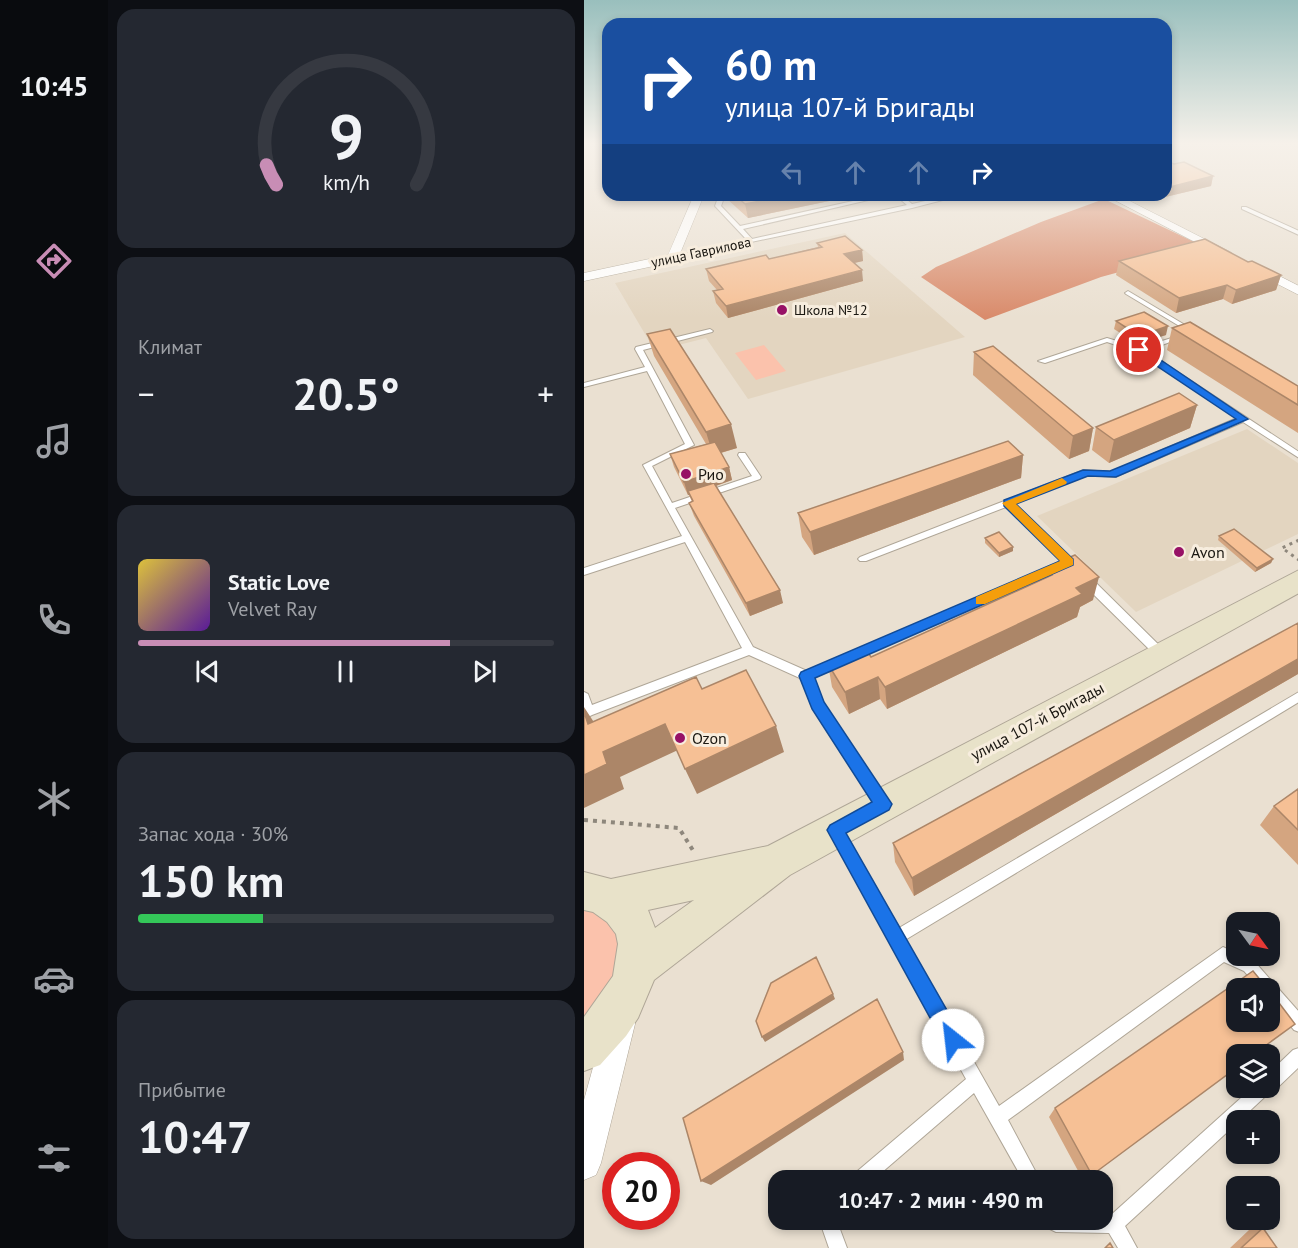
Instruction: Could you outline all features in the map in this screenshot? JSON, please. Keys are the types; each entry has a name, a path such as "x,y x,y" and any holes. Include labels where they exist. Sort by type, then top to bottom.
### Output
{"main road":[{"name":"улица 107-й Бригады","path":"776,862 1298,580"},
{"path":"597,895 776,862"},
{"path":"584,1049 606,1030 632,983 776,862"},
{"path":"597,895 627,915 637,937 632,983"}],"street":[{"path":"673,258 696,202"},
{"path":"1124,202 1298,291"},
{"name":"улица Гаврилова","path":"584,277 673,258"},
{"path":"584,1163 632,983"}],"lane":[{"path":"719,202 718,206 750,241"},
{"path":"739,228 855,202"},
{"path":"907,202 912,206"},
{"name":"улица Гаврилова","path":"673,258 928,202"},
{"path":"1244,208 1298,233"},
{"path":"1128,293 1203,338"},
{"path":"710,331 639,349 690,445 647,465 749,650 807,676 817,705 883,804"},
{"path":"1139,350 1193,333"},
{"path":"1042,361 1107,340 1139,350 1298,456"},
{"path":"584,385 649,368"},
{"path":"863,559 1087,472 1112,475 1243,419"},
{"path":"670,507 757,477 742,455"},
{"path":"1008,503 1162,654"},
{"path":"584,572 687,538"},
{"path":"807,676 1069,562"},
{"path":"584,697 588,712 749,650"},
{"path":"896,938 1298,696"},
{"path":"836,830 1026,1170"},
{"path":"997,1118 1223,954 1249,966 1259,978"},
{"path":"1280,1003 1298,1025"},
{"path":"1280,1073 1298,1056"},
{"path":"872,1170 976,1081"},
{"path":"1128,1248 1114,1224 1253,1098"},
{"path":"832,1230 838,1248"}],"path":[{"path":"1298,540 1283,548 1298,560"},
{"path":"584,820 679,828 699,859"}],"shaded area":[{"path":"1095,202 1111,202 1207,248 1101,277 985,320 921,277 936,267 1041,222"},
{"name":"Школа №12","path":"845,233 965,337 748,399 706,338 655,351 615,283"},
{"path":"764,345 786,371 756,380 735,353"},
{"path":"1247,429 1298,463 1298,534 1136,612 1037,516"},
{"path":"584,907 604,919 616,933 620,948 619,963 613,979 584,1028"}],"building":[{"path":"845,236 862,250 844,254 862,270 726,306 713,291 723,289 706,269 766,255 769,259 822,247 817,243"},
{"path":"1205,239 1248,262 1252,261 1281,275 1236,290 1227,285 1179,298 1119,261"},
{"path":"1144,312 1168,326 1139,336 1116,321"},
{"path":"1190,322 1298,386 1298,405 1172,328"},
{"path":"670,329 731,424 706,432 647,334"},
{"path":"993,346 1093,428 1073,436 974,352"},
{"path":"1179,393 1197,405 1114,440 1096,427"},
{"path":"1008,441 1023,455 810,532 798,513"},
{"path":"715,442 729,467 684,482 670,454"},
{"path":"714,483 780,590 746,603 689,503 693,501 688,491"},
{"path":"1234,529 1273,559 1257,568 1219,536"},
{"path":"999,532 1013,547 999,553 985,538"},
{"path":"1075,555 1099,577 1076,588 1082,594 885,687 878,677 845,692 828,664 865,648 871,657 1052,575 1045,568"},
{"path":"1298,623 1298,659 912,878 893,843"},
{"path":"746,670 776,726 685,769 665,724 603,752 607,764 584,775 584,712 588,724 696,677 702,689"},
{"path":"1298,789 1298,830 1274,806"},
{"path":"816,957 833,994 762,1037 756,1021 771,983"},
{"path":"1253,971 1259,978 1243,978"},
{"path":"1226,990 1226,1032 1280,1032 1280,1004 1295,1024 1268,1044 1226,1044 1226,1075 1099,1170 1089,1170 1055,1108"},
{"path":"877,999 903,1052 701,1181 683,1118"},
{"path":"1261,1230 1264,1230 1277,1248 1241,1248"}],"slow traffic":[{"path":"981,600 1069,562 1008,503 1062,482"}],"place":[{"name":"Школа №12","path":"782,310"},
{"name":"Рио","path":"686,474"},
{"name":"Avon","path":"1179,552"},
{"name":"Ozon","path":"680,738"}],"route":[{"path":"953,1040 836,830 883,804 817,705 807,676 1069,562 1008,503 1087,472 1112,475 1243,419 1139,350"}]}
